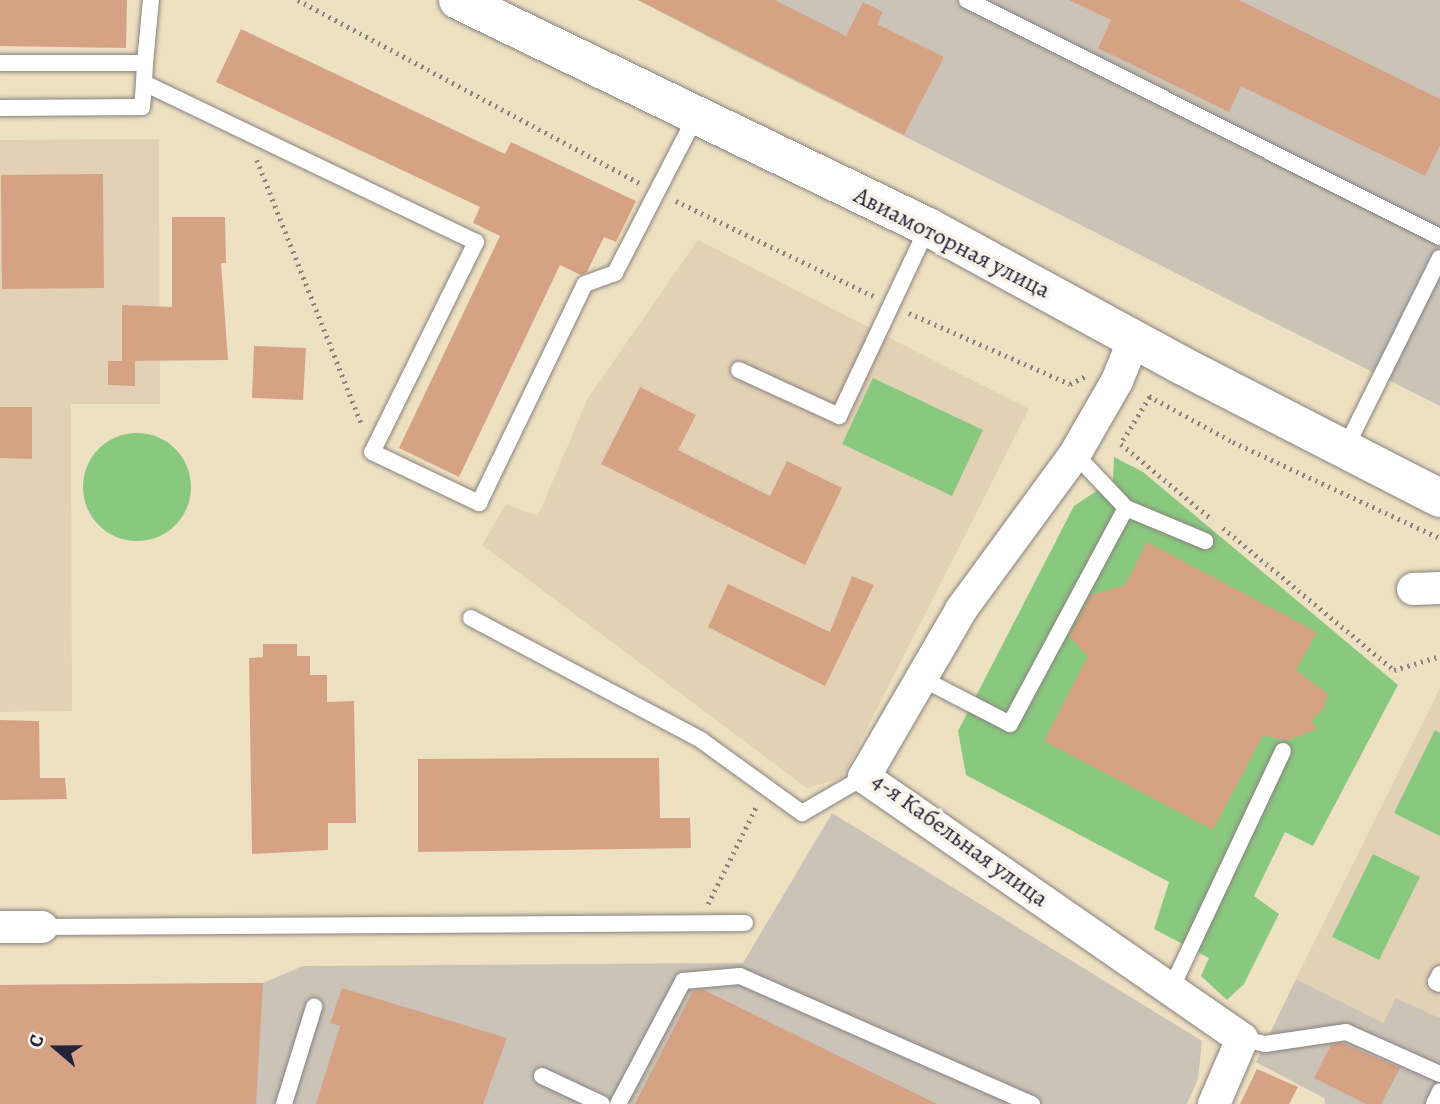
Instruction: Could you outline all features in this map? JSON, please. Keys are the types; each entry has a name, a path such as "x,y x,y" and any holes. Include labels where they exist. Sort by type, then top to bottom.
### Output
{"street":[{"name":"Авиамоторная улица","path":"458,0 928,227 1134,339 1440,498"},
{"name":"4-я Кабельная улица","path":"1134,339 1117,381 1075,454 919,677 864,777 1242,1039"},
{"path":"0,927 42,927"},
{"path":"1214,1104 1242,1039"}],"lane":[{"path":"0,108 142,107 151,0"},
{"path":"967,0 1440,237"},
{"path":"0,63 145,63"},
{"path":"144,83 245,129 476,242 372,452 479,503 585,284 615,273 696,116"},
{"path":"739,370 839,416 928,227"},
{"path":"1345,449 1440,258"},
{"path":"1075,454 1126,508 1205,541"},
{"path":"919,677 1010,724 1126,508"},
{"path":"471,618 701,740 802,813 864,777"},
{"path":"1171,989 1283,751"},
{"path":"42,927 746,923"},
{"path":"1440,974 1436,982 1440,984"},
{"path":"618,1104 683,982 740,976 1032,1104"},
{"path":"284,1104 314,1007"},
{"path":"1242,1039 1265,1044 1346,1032 1440,1074"},
{"path":"542,1076 602,1104"},
{"path":"1434,1104 1440,1091"}],"path":[{"path":"298,0 656,192 892,305 1070,384 1095,371"},
{"path":"245,129 372,452"},
{"path":"1143,393 1233,442 1440,538"},
{"path":"1150,397 1121,444 1394,670 1440,656"},
{"path":"698,923 766,787"}],"shaded area":[{"path":"638,0 1440,0 1440,406 735,51"},
{"path":"159,139 160,404 71,404 72,711 0,712 0,140"},
{"path":"698,240 1029,409 842,778 807,788 482,545 506,504 538,516 588,398"},
{"path":"1440,688 1440,1018 1396,998 1383,1023 1296,979"},
{"path":"832,813 1202,1041 1198,1079 1187,1104 0,1104 0,985 263,983 303,966 743,963"},
{"path":"1296,979 1383,1023 1396,998 1440,1018 1440,1104 1325,1104 1324,1098 1256,1062"}],"green space":[{"path":"873,378 983,430 952,496 842,444"},
{"path":"137,433 158,437 175,449 187,466 191,487 187,508 175,525 158,537 137,541 116,537 99,525 87,508 83,487 87,466 99,449 116,437"},
{"path":"1114,457 1143,472 1398,685 1313,846 1285,832 1254,896 1279,914 1244,984 1227,1000 1201,976 1209,958 1154,929 1169,882 966,775 958,731 1074,506 1113,480"},
{"path":"1435,730 1440,733 1440,836 1394,813"},
{"path":"1373,854 1420,877 1379,960 1332,937"}],"building":[{"path":"0,0 127,0 126,48 0,46"},
{"path":"638,0 775,0 846,36 863,2 883,12 877,24 944,57 904,135"},
{"path":"1069,0 1239,0 1440,99 1440,145 1425,176 1241,86 1229,112 1098,48 1111,20"},
{"path":"241,29 505,154 511,142 636,201 616,242 604,237 587,272 581,275 560,265 459,477 399,448 500,236 473,223 480,207 216,82"},
{"path":"103,174 104,288 2,289 1,175"},
{"path":"172,217 225,217 226,263 221,263 228,360 123,361 135,361 135,386 108,385 108,361 122,361 122,305 172,307"},
{"path":"254,346 306,348 303,400 252,398"},
{"path":"640,387 696,415 678,450 770,496 787,461 842,488 805,565 601,464"},
{"path":"0,407 32,407 32,459 0,458"},
{"path":"1147,542 1317,632 1296,670 1328,694 1322,711 1311,720 1317,729 1286,741 1263,735 1213,830 1044,741 1088,656 1069,636 1091,595 1125,585"},
{"path":"852,576 874,585 825,686 708,627 728,584 830,632"},
{"path":"263,644 297,644 297,656 310,656 310,675 327,675 327,702 354,701 356,823 328,823 328,850 252,854 249,658 263,657"},
{"path":"0,720 39,721 40,778 65,778 67,799 0,800"},
{"path":"659,758 660,818 690,818 691,848 418,852 418,759"},
{"path":"263,983 256,1104 0,1104 0,985"},
{"path":"342,988 507,1038 483,1104 316,1104 340,1026 330,1023"},
{"path":"704,990 937,1104 635,1104 693,991"},
{"path":"1342,1043 1400,1068 1381,1104 1366,1104 1314,1078 1331,1045"},
{"path":"1257,1069 1298,1087 1289,1104 1240,1104"}]}
